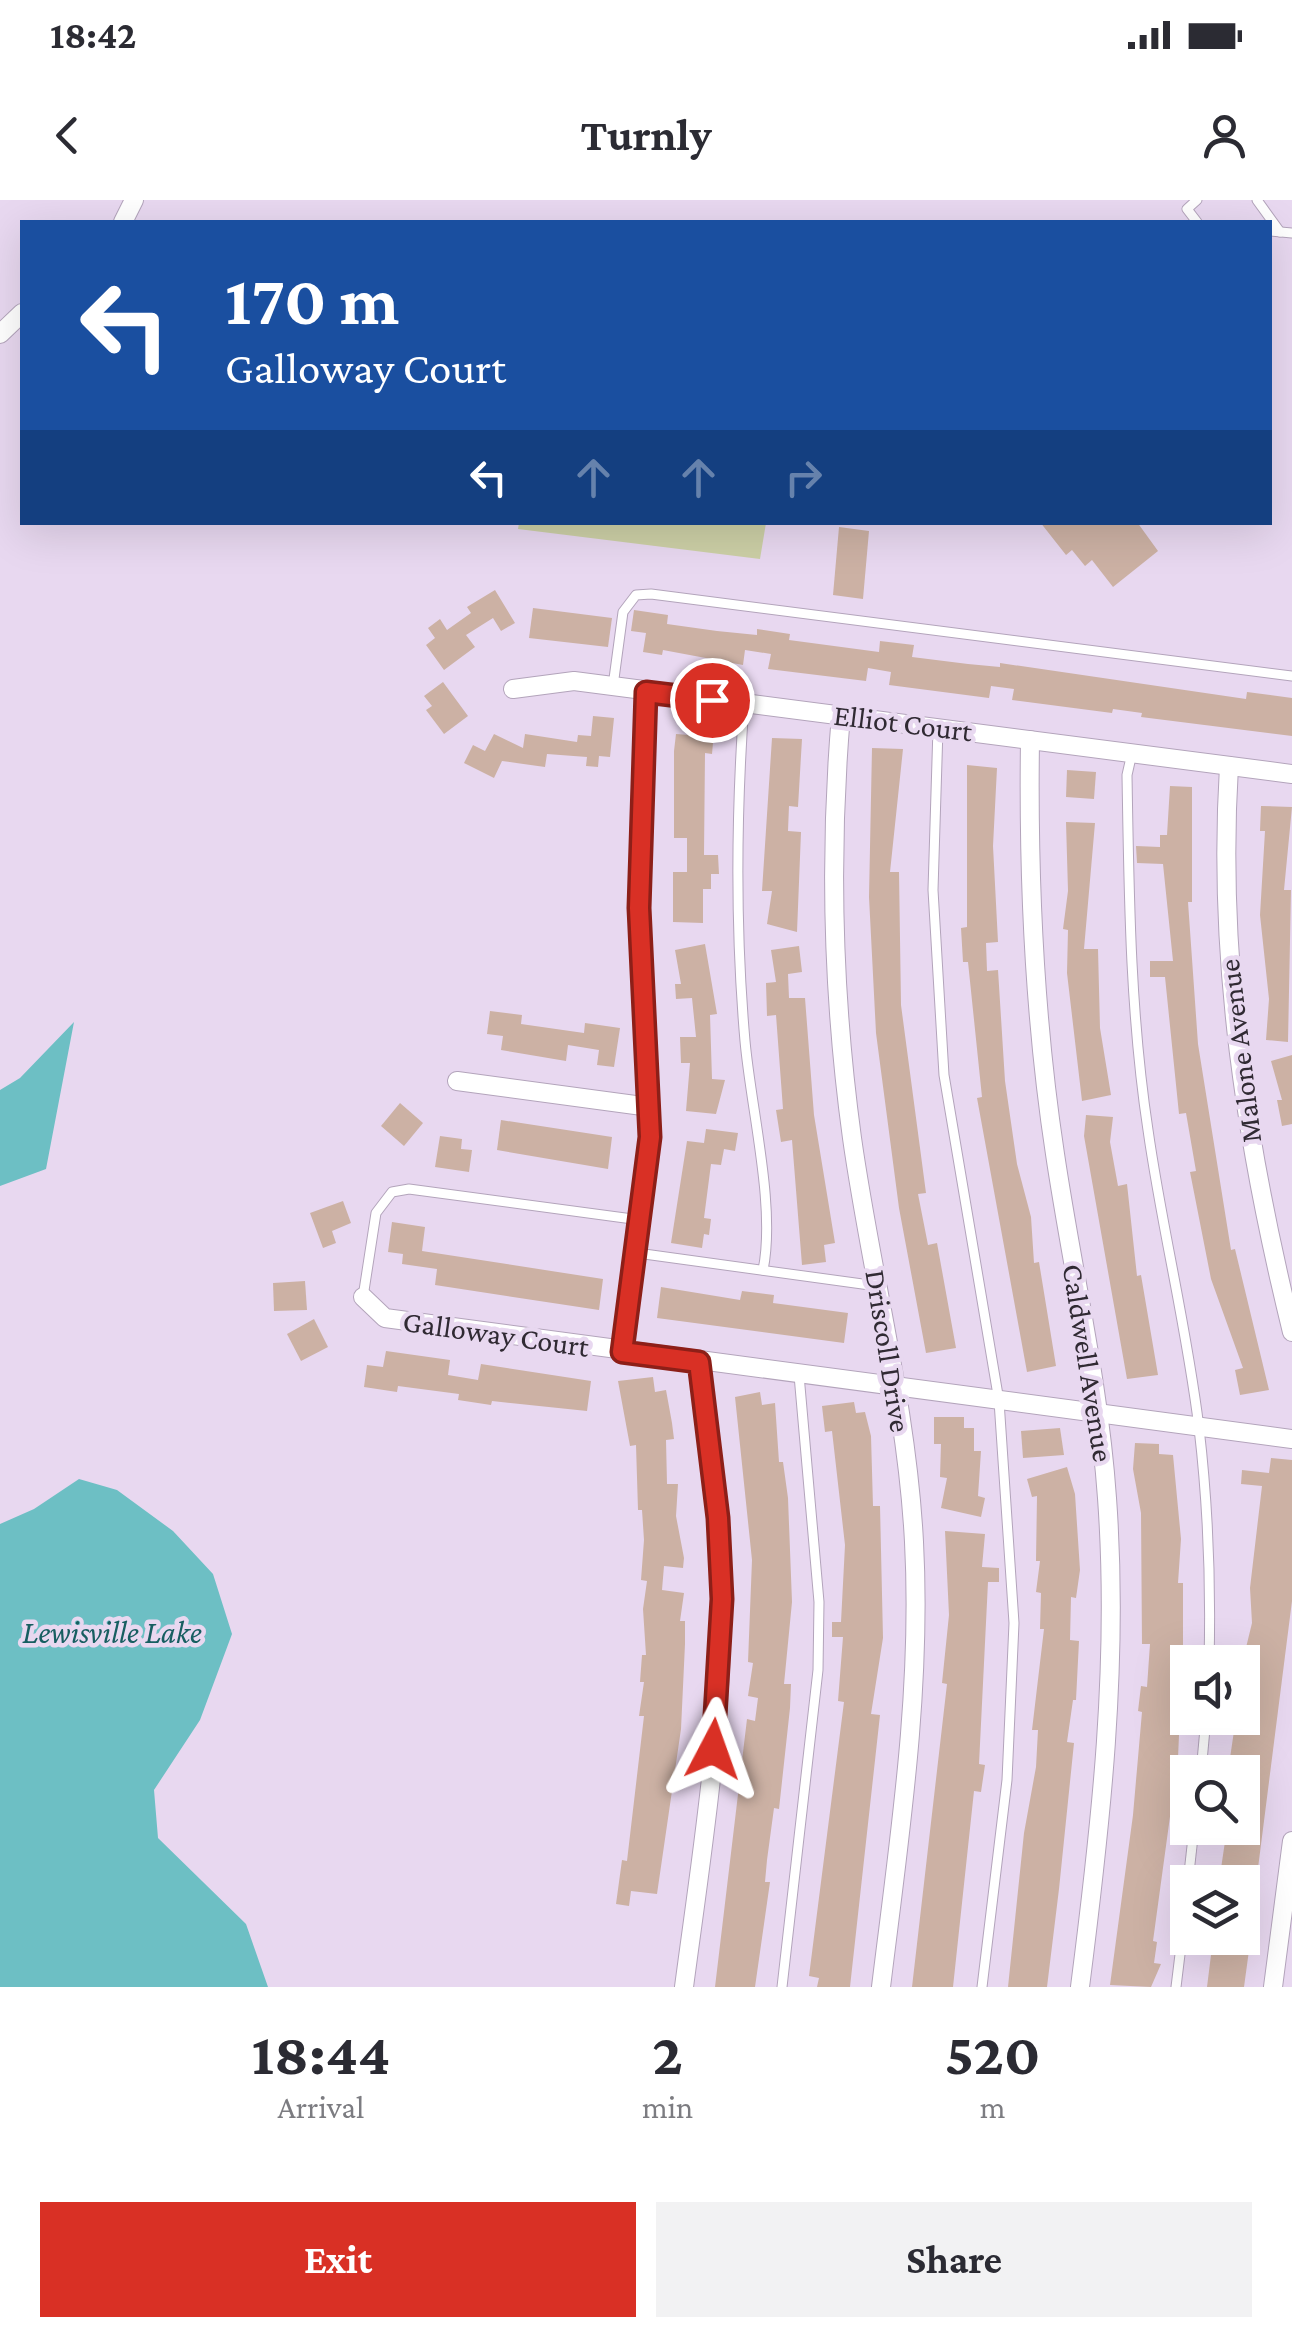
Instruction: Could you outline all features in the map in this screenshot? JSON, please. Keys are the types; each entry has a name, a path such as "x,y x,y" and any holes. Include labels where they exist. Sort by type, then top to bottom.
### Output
{"street":[{"path":"0,334 20,315"},
{"name":"Elliot Court","path":"514,690 574,681 1292,774"},
{"path":"622,1352 641,1220 650,1107 639,908 646,692"},
{"name":"Driscoll Drive","path":"841,715 834,860 840,1020 852,1138 895,1388 914,1541 913,1683 880,1987"},
{"name":"Caldwell Avenue","path":"1030,740 1029,840 1036,998 1054,1153 1098,1414 1113,1599 1111,1701 1080,1987"},
{"name":"Malone Avenue","path":"1228,766 1223,866 1240,1073 1258,1192 1292,1332"},
{"path":"457,1081 650,1107"},
{"name":"Galloway Court","path":"364,1297 385,1318 1292,1439"},
{"path":"684,1987 713,1749 722,1599 718,1518 699,1362"},
{"path":"1274,1987 1292,1841"}],"lane":[{"path":"1195,220 1187,209 1197,200"},
{"path":"1275,231 1292,233"},
{"path":"613,686 622,612 636,595 652,594 1292,676"},
{"path":"744,703 735,829 736,942 751,1111 769,1241 764,1270"},
{"path":"938,728 933,890 944,1076 999,1401 1014,1623 1007,1780 982,1987"},
{"path":"1132,754 1127,775 1129,922 1136,1020 1147,1128 1199,1428 1210,1579 1208,1645"},
{"path":"364,1297 376,1213 392,1192 409,1189 641,1220"},
{"path":"636,1253 877,1286"},
{"path":"782,1987 818,1670 818,1602 799,1375"},
{"path":"1176,1987 1180,1955"}],"shaded area":[{"path":"519,525 766,525 760,559 518,529"}],"water":[{"path":"74,1022 46,1169 0,1186 0,1090 20,1078"},
{"name":"Lewisville Lake","path":"79,1479 117,1490 173,1531 213,1574 232,1634 200,1720 154,1790 158,1838 246,1924 268,1987 0,1987 0,1524 34,1509"}],"building":[{"path":"1042,525 1139,525 1158,551 1113,587 1092,560 1085,566 1072,550 1066,555"},
{"path":"839,527 869,531 863,599 833,595"},
{"path":"495,590 515,623 501,631 493,618 466,635 475,647 444,670 426,645 435,638 428,628 440,619 447,630 471,613 467,607"},
{"path":"533,608 612,618 608,647 529,638"},
{"path":"634,610 668,615 667,624 717,631 757,635 757,629 790,634 789,640 879,652 880,641 914,645 912,657 1000,667 1000,663 1246,699 1247,692 1292,698 1292,736 1141,717 1142,713 1113,709 1112,713 1012,700 1014,689 991,686 989,698 889,685 891,672 868,668 866,681 768,669 771,654 745,650 743,665 663,650 662,655 643,652 646,633 631,631"},
{"path":"443,682 468,716 444,734 426,710 432,706 424,696"},
{"path":"593,716 614,718 610,757 599,756 598,767 586,766 587,757 547,754 545,767 502,761 494,778 464,763 473,745 485,751 494,734 523,748 525,734 577,742 578,735 591,736"},
{"path":"690,718 715,720 712,754 705,753 704,855 718,855 719,874 711,874 711,889 703,889 703,923 673,922 673,872 687,872 687,838 674,838 674,751 676,734 689,735"},
{"path":"772,738 802,739 798,807 789,806 788,831 801,832 797,932 767,924 772,891 762,891"},
{"path":"872,748 903,749 890,872 899,872 901,1005 926,1193 918,1194 928,1245 937,1243 956,1348 926,1353 899,1208 876,1033 869,897"},
{"path":"967,765 997,768 993,846 998,942 986,943 987,971 998,970 1005,1081 1017,1164 1031,1217 1034,1263 1039,1262 1056,1366 1027,1372 977,1098 982,1097 968,962 963,962 961,928 967,927"},
{"path":"1067,770 1096,772 1094,799 1066,797"},
{"path":"1170,786 1192,787 1192,902 1188,902 1198,1044 1231,1250 1235,1249 1269,1390 1240,1395 1235,1370 1243,1368 1211,1279 1190,1172 1196,1171 1186,1113 1179,1114 1165,977 1150,977 1150,961 1173,961 1163,864 1137,863 1136,846 1160,847 1160,835 1167,835"},
{"path":"1261,806 1292,807 1284,890 1291,890 1288,1042 1266,1040 1269,999 1260,915 1265,831 1260,831"},
{"path":"1066,822 1095,823 1084,949 1098,949 1100,1028 1111,1095 1082,1101 1067,973 1068,930 1063,929 1068,891"},
{"path":"705,944 717,1014 710,1015 712,1079 725,1080 716,1114 686,1111 690,1063 681,1063 680,1037 696,1037 692,998 676,999 675,984 681,984 675,950"},
{"path":"799,946 802,972 788,974 789,998 805,998 814,1115 835,1243 824,1245 826,1262 802,1265 792,1140 781,1142 776,1110 783,1109 776,1015 767,1016 766,983 776,982 771,950"},
{"path":"490,1011 522,1015 521,1024 584,1033 585,1023 620,1028 614,1067 597,1065 599,1050 568,1045 566,1061 501,1050 503,1036 487,1034"},
{"path":"1292,1055 1292,1124 1282,1126 1277,1100 1282,1100 1271,1061"},
{"path":"400,1103 423,1123 404,1146 381,1126"},
{"path":"1086,1115 1113,1117 1110,1142 1118,1186 1127,1184 1137,1276 1141,1275 1158,1375 1127,1379 1084,1136"},
{"path":"501,1120 612,1137 608,1169 497,1150"},
{"path":"706,1129 738,1133 735,1151 724,1149 721,1165 711,1164 704,1218 711,1219 702,1248 671,1243 687,1141 704,1143"},
{"path":"440,1136 462,1139 461,1149 472,1150 469,1172 435,1167"},
{"path":"343,1201 351,1223 332,1231 336,1243 323,1248 310,1213"},
{"path":"392,1222 425,1227 422,1251 603,1279 599,1310 435,1285 437,1269 402,1264 403,1254 388,1252"},
{"path":"305,1281 307,1310 274,1311 273,1283"},
{"path":"661,1287 740,1300 742,1291 774,1295 773,1303 848,1313 844,1343 657,1318"},
{"path":"314,1319 328,1347 301,1361 287,1334"},
{"path":"386,1351 450,1360 448,1375 478,1380 481,1364 591,1381 587,1411 492,1401 491,1405 458,1400 459,1394 398,1386 397,1392 364,1387 367,1365 383,1367"},
{"path":"653,1377 655,1392 666,1390 672,1423 674,1439 666,1440 667,1484 678,1484 676,1516 684,1558 683,1568 664,1566 662,1590 684,1593 680,1621 685,1621 685,1644 681,1729 657,1894 631,1891 629,1906 616,1904 622,1860 627,1861 644,1716 639,1716 644,1682 640,1682 642,1655 646,1655 643,1609 647,1581 641,1580 644,1540 642,1510 638,1510 636,1445 630,1446 618,1381"},
{"path":"760,1392 762,1405 775,1403 779,1462 783,1462 788,1498 792,1602 784,1684 791,1684 790,1708 779,1809 774,1808 767,1860 765,1882 770,1882 755,1987 715,1987 747,1719 755,1721 758,1698 748,1696 753,1663 748,1662 752,1560 735,1397"},
{"path":"854,1402 856,1413 865,1412 871,1436 873,1506 880,1506 883,1638 871,1714 880,1715 850,1987 817,1987 819,1978 809,1976 844,1702 838,1701 843,1637 832,1637 832,1622 841,1622 845,1545 832,1431 825,1432 822,1406"},
{"path":"934,1417 964,1417 964,1428 974,1428 974,1451 981,1451 978,1496 985,1498 981,1517 941,1508 947,1478 940,1477 941,1444 934,1444"},
{"path":"1060,1428 1064,1455 1023,1458 1021,1431"},
{"path":"1135,1443 1159,1444 1159,1454 1173,1455 1181,1539 1178,1583 1183,1583 1183,1645 1170,1645 1170,1735 1179,1735 1178,1755 1170,1755 1170,1817 1153,1941 1157,1942 1154,1963 1161,1964 1151,1987 1110,1985 1133,1815 1142,1712 1138,1711 1141,1686 1147,1687 1150,1644 1142,1644 1141,1513 1133,1469"},
{"path":"1271,1458 1292,1460 1292,1601 1258,1865 1222,1865 1224,1845 1260,1845 1260,1755 1230,1755 1233,1735 1260,1735 1260,1645 1247,1645 1252,1623 1250,1588 1262,1486 1241,1484 1242,1470 1269,1473"},
{"path":"1067,1467 1075,1494 1080,1570 1076,1598 1071,1597 1070,1640 1079,1641 1076,1700 1067,1742 1074,1743 1059,1889 1047,1987 1008,1987 1024,1833 1036,1767 1038,1730 1032,1730 1044,1629 1040,1629 1041,1593 1036,1592 1040,1561 1036,1561 1037,1496 1032,1497 1027,1479"},
{"path":"945,1531 985,1534 982,1567 999,1568 999,1582 988,1582 979,1764 985,1765 981,1792 974,1791 953,1987 912,1987 947,1684 942,1683 949,1615"},
{"path":"1211,1955 1248,1955 1244,1987 1207,1987"}],"route":[{"path":"712,700 646,692 639,908 650,1137 622,1352 699,1362 718,1518 722,1599 713,1749"}]}
